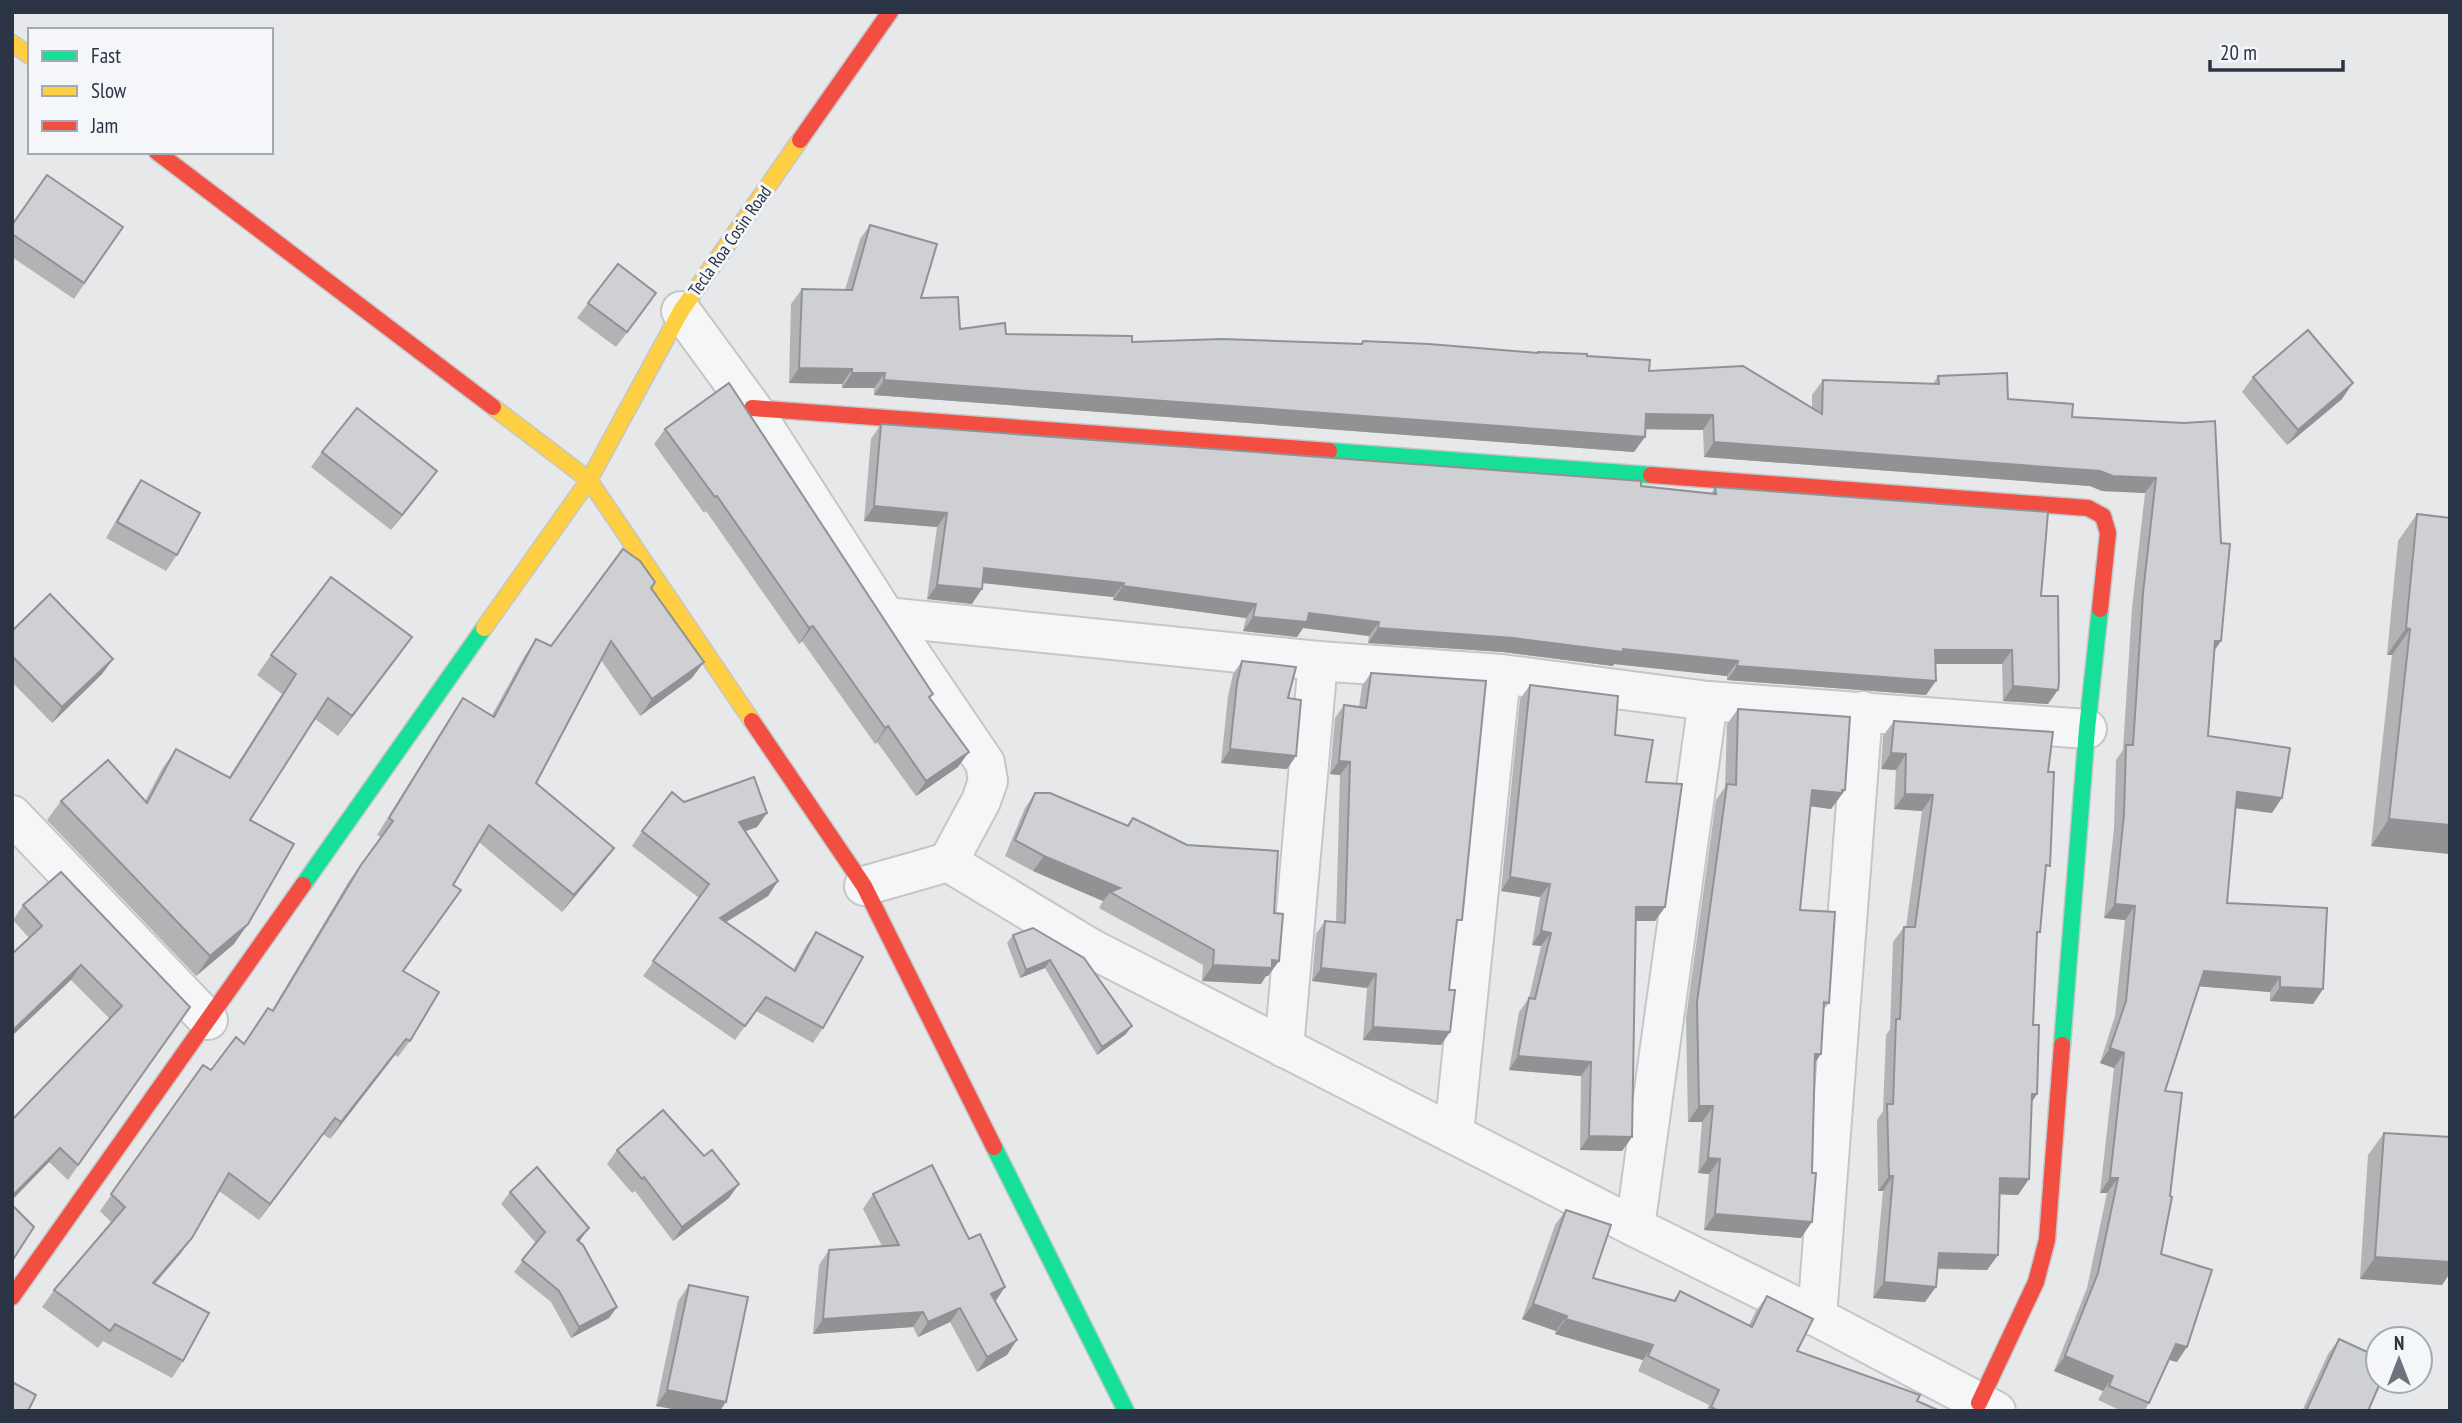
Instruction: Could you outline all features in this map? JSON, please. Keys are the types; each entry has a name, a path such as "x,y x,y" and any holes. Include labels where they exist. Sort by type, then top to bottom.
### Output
{"street":[{"name":"Tecla Roa Cosin Road","path":"12,1297 589,480 681,311 890,12"},
{"path":"12,43 28,55"},
{"path":"160,154 589,480 864,886 1126,1411"},
{"path":"681,311 752,408 886,617 985,763 988,781 981,801 948,862 864,886"},
{"path":"752,408 2088,508 2103,516 2108,533 2087,729 2047,1240 2036,1282 1988,1407 1817,1317 1635,1227 1092,949 948,862"},
{"path":"886,617 1318,661 1501,674 1708,701 2087,729"},
{"path":"1283,1048 1318,661"},
{"path":"1454,1133 1501,674"},
{"path":"1635,1227 1708,701"},
{"path":"1817,1317 1863,711"},
{"path":"12,815 208,1020"}],"building":[{"path":"47,175 123,227 84,283 12,234 12,225"},
{"path":"870,225 937,244 921,298 958,297 960,329 1005,323 1006,334 1132,336 1132,342 1222,339 1429,344 1650,360 1649,371 1743,366 1822,414 1823,380 1939,384 1938,376 2007,373 2008,399 2073,404 2072,417 2184,423 2215,421 2221,543 2230,544 2221,641 2215,641 2208,736 2290,748 2282,798 2237,792 2227,903 2327,908 2323,989 2280,987 2280,977 2204,971 2165,1091 2182,1093 2172,1197 2161,1254 2212,1270 2187,1347 2176,1344 2149,1403 2109,1386 2113,1376 2065,1356 2098,1273 2118,1178 2110,1178 2124,1053 2110,1048 2126,1001 2135,906 2115,904 2124,814 2126,745 2133,745 2143,593 2156,478 2113,476 2100,471 1714,442 1713,415 1646,414 1645,437 884,380 885,373 799,368 802,289 852,290"},
{"path":"618,264 656,293 627,332 588,303"},
{"path":"2308,330 2353,383 2298,430 2253,377"},
{"path":"729,383 933,694 929,697 969,752 926,781 813,626 809,628 717,496 715,497 665,429"},
{"path":"357,408 437,471 402,515 322,452"},
{"path":"881,424 1641,481 1641,486 1716,494 1715,487 2048,512 2041,596 2058,596 2058,690 2013,686 2012,650 1935,650 1936,681 1737,666 1738,661 1623,649 1623,652 1513,638 1378,628 1379,622 1309,613 1307,622 1253,617 1256,604 1123,586 1124,583 984,568 982,589 937,585 947,513 874,506"},
{"path":"141,480 200,513 177,555 117,522"},
{"path":"2417,514 2450,518 2450,825 2389,819 2410,629 2406,628"},
{"path":"623,549 640,561 655,582 651,588 704,662 652,699 611,641 536,783 614,848 574,895 489,825 453,885 461,890 403,971 439,992 410,1041 406,1039 341,1122 335,1118 270,1204 229,1173 192,1238 153,1283 209,1313 183,1361 115,1324 110,1331 54,1290 125,1207 111,1194 203,1065 211,1070 236,1037 244,1044 268,1008 273,1011 361,865 393,821 389,818 463,698 494,717 536,639 551,646"},
{"path":"331,577 412,637 352,716 328,698 250,820 294,844 248,924 210,956 61,801 108,760 147,803 176,749 230,778 296,674 271,655"},
{"path":"50,594 113,659 62,707 12,656 12,631"},
{"path":"1242,661 1296,667 1288,698 1301,700 1296,756 1230,749"},
{"path":"1371,673 1486,681 1462,920 1457,920 1449,990 1455,990 1450,1032 1373,1027 1376,974 1321,968 1325,921 1345,923 1350,762 1339,761 1344,705 1366,708"},
{"path":"1530,685 1618,696 1615,735 1653,740 1646,782 1682,784 1665,907 1636,907 1632,1137 1589,1136 1591,1062 1518,1056 1529,998 1535,999 1551,933 1541,931 1550,884 1510,877"},
{"path":"1738,709 1850,717 1845,790 1842,790 1842,793 1812,790 1800,910 1835,912 1829,1003 1824,1002 1821,1054 1815,1054 1812,1173 1816,1173 1812,1222 1715,1214 1720,1159 1708,1158 1713,1106 1699,1106 1697,1002 1727,784 1736,785"},
{"path":"1894,721 2053,732 2048,772 2054,772 2050,866 2046,865 2040,932 2037,932 2033,1025 2039,1025 2037,1094 2032,1094 2029,1179 2000,1178 1998,1255 1939,1253 1936,1287 1884,1282 1893,1176 1889,1176 1887,1104 1893,1104 1896,1019 1900,1019 1904,927 1915,927 1933,795 1905,794 1906,754 1891,753"},
{"path":"754,777 767,813 739,822 778,881 720,918 795,971 816,932 863,957 823,1028 766,997 745,1026 653,961 709,884 642,831 672,792 684,802"},
{"path":"1035,793 1050,793 1128,826 1133,818 1187,845 1278,851 1274,913 1283,914 1279,961 1272,960 1272,968 1213,965 1214,950 1110,892 1120,888 1044,856 1015,840"},
{"path":"61,872 190,1007 78,1165 60,1148 12,1196 12,1120 122,1006 81,965 12,1031 12,954 42,926 23,905"},
{"path":"1033,928 1084,958 1132,1026 1102,1047 1050,960 1026,970 1013,935"},
{"path":"663,1110 704,1156 712,1150 739,1184 682,1227 644,1177 642,1179 617,1150"},
{"path":"2384,1133 2450,1137 2450,1262 2375,1257"},
{"path":"932,1165 969,1239 980,1234 1005,1287 991,1294 1017,1340 987,1357 960,1308 928,1322 923,1312 823,1319 829,1250 899,1245 873,1194"},
{"path":"537,1167 589,1228 577,1240 583,1245 617,1307 579,1327 559,1291 522,1260 545,1232 510,1192"},
{"path":"12,1205 34,1227 12,1261"},
{"path":"1566,1210 1611,1225 1593,1278 1675,1301 1680,1291 1752,1327 1767,1296 1813,1319 1797,1351 1920,1395 1917,1401 1940,1411 1719,1411 1711,1407 1719,1390 1648,1356 1653,1345 1566,1319 1567,1316 1533,1304"},
{"path":"689,1285 748,1297 726,1402 667,1390"},
{"path":"2339,1339 2364,1351 2364,1395 2375,1395 2368,1411 2306,1411"},
{"path":"12,1382 36,1395 28,1411 12,1411"}],"traffic: fast":[{"path":"1329,451 1651,475"},
{"path":"2062,1045 2087,729 2100,609"},
{"path":"303,885 484,628"},
{"path":"994,1147 1126,1411"}],"traffic: slow":[{"path":"12,43 28,55"},
{"path":"484,628 589,480 681,311 800,140"},
{"path":"493,407 589,480 752,721"}],"traffic: jam":[{"path":"800,140 890,12"},
{"path":"160,154 493,407"},
{"path":"752,408 1329,451"},
{"path":"1651,475 2088,508 2103,516 2108,533 2100,609"},
{"path":"752,721 864,886 994,1147"},
{"path":"12,1297 303,885"},
{"path":"1979,1403 2036,1282 2047,1240 2062,1045"}]}
